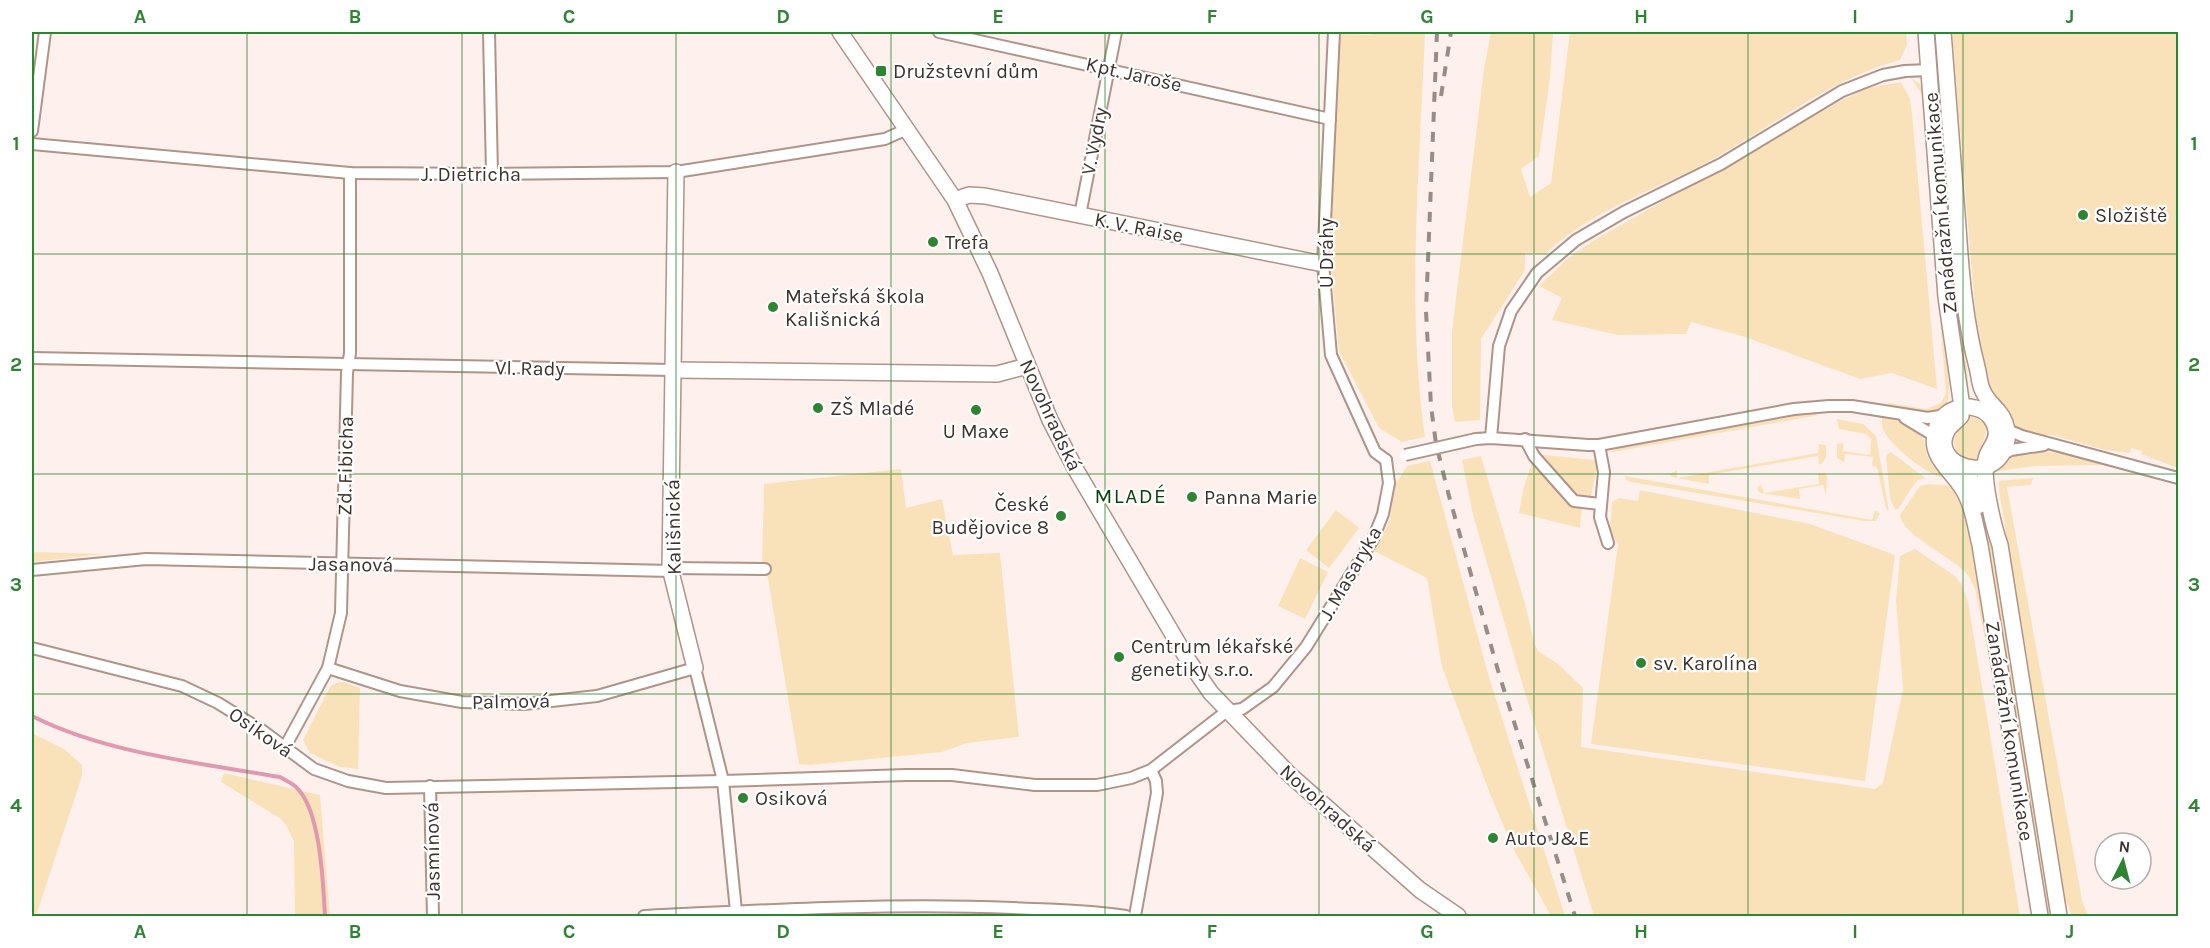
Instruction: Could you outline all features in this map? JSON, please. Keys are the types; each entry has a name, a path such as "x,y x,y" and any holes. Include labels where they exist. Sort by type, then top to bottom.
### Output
{"main road":[{"name":"Novohradská","path":"840,32 955,200 990,273 1050,420 1076,470 1188,660 1227,711 1304,787 1420,890 1452,915"},
{"name":"Zanádražní komunikace","path":"1926,32 1946,297 1956,374 1952,411"},
{"name":"Zanádražní komunikace","path":"1943,32 1963,296 1982,390 2003,418 2001,427"},
{"name":"Kališnická","path":"676,172 671,569 695,668"},
{"name":"K. V. Raise","path":"955,200 966,195 985,196 1323,264"},
{"name":"Zanádražní komunikace","path":"1972,348 1974,391 1980,409"},
{"name":"Vl. Rady","path":"673,370 997,374 1027,366"},
{"path":"1934,435 1937,425 1952,411 1980,409 2001,427 2006,442 1994,461 1993,486 2000,545 2059,916"},
{"path":"1945,446 1946,434 1961,416 1952,411"},
{"name":"Zanádražní komunikace","path":"1934,435 1935,450 1940,462 1956,478 1966,494 1980,545"},
{"name":"Zanádražní komunikace","path":"1945,446 1950,457 1970,477 1976,492 1980,545 2040,916"},
{"path":"1961,466 1970,469 1994,461"},
{"path":"2057,900 2065,916"}],"street":[{"path":"32,131 45,32"},
{"path":"489,32 492,174"},
{"name":"Kpt. Jaroše","path":"939,32 1330,119"},
{"name":"V. Vydry","path":"1080,215 1116,32"},
{"name":"U Dráhy","path":"1334,32 1323,264 1331,355 1375,452 1386,460"},
{"path":"1491,438 1499,346 1511,311 1538,273 1576,240 1624,212 1721,164 1842,91 1882,75 1929,70"},
{"name":"J. Dietricha","path":"32,144 350,173 676,172 885,139 907,129"},
{"name":"Zd. Fibicha","path":"285,747 328,668 340,613 350,353 350,173"},
{"name":"Vl. Rady","path":"32,358 673,370"},
{"path":"1386,460 1476,439 1525,439 1588,446 1599,445 1794,409 1852,406 1928,418 1952,411"},
{"path":"1900,415 1934,435 1944,442 1945,446"},
{"path":"2001,427 2136,468 2178,478"},
{"path":"1525,439 1534,456 1574,501 1600,504"},
{"path":"1994,461 2023,447 2056,444"},
{"path":"1599,445 1604,472 1600,517 1608,543"},
{"name":"J. Masaryka","path":"1227,711 1242,709 1273,687 1306,647 1372,539 1383,514 1389,483 1386,460"},
{"name":"Jasanová","path":"32,570 146,559 671,569 765,568"},
{"name":"Osiková","path":"32,648 182,686 218,703 314,769 348,782 386,788 906,775 952,775 1035,785 1097,785 1131,778 1151,770 1227,711"},
{"name":"Palmová","path":"328,668 400,691 462,702 524,704 597,696 695,668"},
{"name":"Kališnická","path":"695,668 723,781 736,911"},
{"path":"1135,916 1157,793 1156,781 1151,770"},
{"name":"Jasmínová","path":"430,786 433,916"},
{"path":"644,916 736,911 942,906 1126,916"}],"shaded area":[{"path":"1373,32 1425,32 1415,286 1419,387 1425,437 1402,442 1379,428 1339,351 1331,268 1330,209 1340,34 1372,35"},
{"path":"1491,32 1553,32 1550,78 1539,156 1521,169 1530,197 1551,183 1570,32 1906,32 1907,45 1900,60 1850,78 1827,90 1715,158 1606,211 1545,254 1525,253 1525,270 1481,339 1480,420 1455,422 1452,406 1452,331 1484,69"},
{"path":"1934,32 1938,32 1959,297 1970,401 1965,400"},
{"name":"Složiště","path":"1952,32 2178,32 2178,468 2131,448 2130,453 2105,450 2052,435 2037,435 2022,430 2013,424 1988,389 1977,334"},
{"path":"1911,78 1920,84 1923,90 1949,383 1946,405 1939,410 1932,411 1886,404 1926,409 1941,403 1946,393 1922,94"},
{"path":"1901,82 1910,99 1912,114 1937,389 1892,373 1860,379 1742,336 1691,322 1686,334 1618,335 1552,320 1562,298 1539,286 1567,259 1596,239 1844,99 1868,88"},
{"path":"1811,413 1819,415 1608,453 1619,448"},
{"path":"1969,416 1984,423 1986,428 1978,460 1967,459 1955,448 1954,438"},
{"path":"1882,417 1913,426 1922,436 1928,452 1926,454 1934,467 1945,478 1920,466 1894,444 1883,429"},
{"path":"1837,419 1863,424 1876,436 1889,511 1886,509 1877,467 1872,466 1873,457 1845,454 1844,462 1837,458 1837,444 1843,443 1843,451 1870,455 1871,439 1866,434 1839,429"},
{"path":"1819,444 1826,445 1825,459 1819,465 1818,456 1709,475 1709,484 1677,478 1818,453"},
{"path":"2030,450 2060,453 2103,465 2036,466 1998,471 2006,458"},
{"path":"1891,452 1925,478 1918,480 1895,510 1890,498 1886,456"},
{"path":"1481,456 1526,607 1534,642 1538,651 1558,664 1583,688 1581,747 1875,789 1883,783 1903,689 1896,600 1900,556 1915,549 1955,576 1962,585 1968,602 2020,916 1594,916 1473,515 1462,460"},
{"path":"1534,456 1596,460 1591,496 1582,508 1580,528 1519,513 1523,490"},
{"path":"1430,461 1489,677 1565,916 1551,916 1514,850 1490,794 1442,667 1427,578 1374,551 1390,520 1395,485 1407,466"},
{"path":"901,469 906,508 942,499 953,555 1000,553 1019,737 967,743 942,752 811,765 799,764 767,573 762,564 764,484"},
{"path":"1677,470 1677,478 1672,477 1670,474"},
{"path":"1818,473 1825,473 1827,476 1826,495 1823,485 1799,489 1800,499 1761,493 1757,488 1761,485 1764,493 1819,484"},
{"path":"1976,475 1982,475 1994,561 2053,916 2048,916"},
{"path":"1625,476 1872,520 1875,511 1880,513 1876,521 1864,521 1631,482 1626,480"},
{"path":"2033,478 2031,485 2007,487 2082,900 2088,916 2072,916 2065,899 1999,490 1999,481"},
{"path":"1929,484 1953,486 1966,508 2014,797 2013,798 2000,713 1974,587 1959,566 1909,531 1900,515 1920,486"},
{"path":"1640,490 1810,524 1895,555 1865,781 1591,744 1618,544 1610,532 1612,502 1619,498 1638,501"},
{"path":"1336,510 1359,528 1329,568 1306,550"},
{"path":"32,552 105,554 32,562"},
{"path":"1300,558 1328,572 1305,619 1278,606"},
{"path":"344,682 360,688 358,769 340,767 310,753 303,740 330,687"},
{"path":"32,733 64,749 82,765 82,776 36,916 32,916"},
{"path":"224,773 320,795 330,916 295,916 294,841 281,819 221,782"}],"waterway":[{"path":"32,716 60,729 121,748 280,777 293,784 304,798 316,829 322,867 325,916"}],"railway":[{"path":"1437,32 1426,311 1431,406 1436,444 1499,674 1575,916"},
{"path":"1441,96 1451,32"}],"place":[{"name":"Družstevní dům","path":"881,71"},
{"name":"Složiště","path":"2083,215"},
{"name":"Trefa","path":"933,242"},
{"name":"Mateřská škola Kališnická","path":"773,307"},
{"name":"ZŠ Mladé","path":"818,408"},
{"name":"U Maxe","path":"976,410"},
{"name":"Panna Marie","path":"1192,497"},
{"name":"České Budějovice 8","path":"1061,516"},
{"name":"Centrum lékařské genetiky s.r.o.","path":"1119,657"},
{"name":"sv. Karolína","path":"1641,663"},
{"name":"Osiková","path":"743,798"},
{"name":"Auto J&E","path":"1493,838"}],"district":[{"name":"MLADÉ","path":"1131,496"}]}
